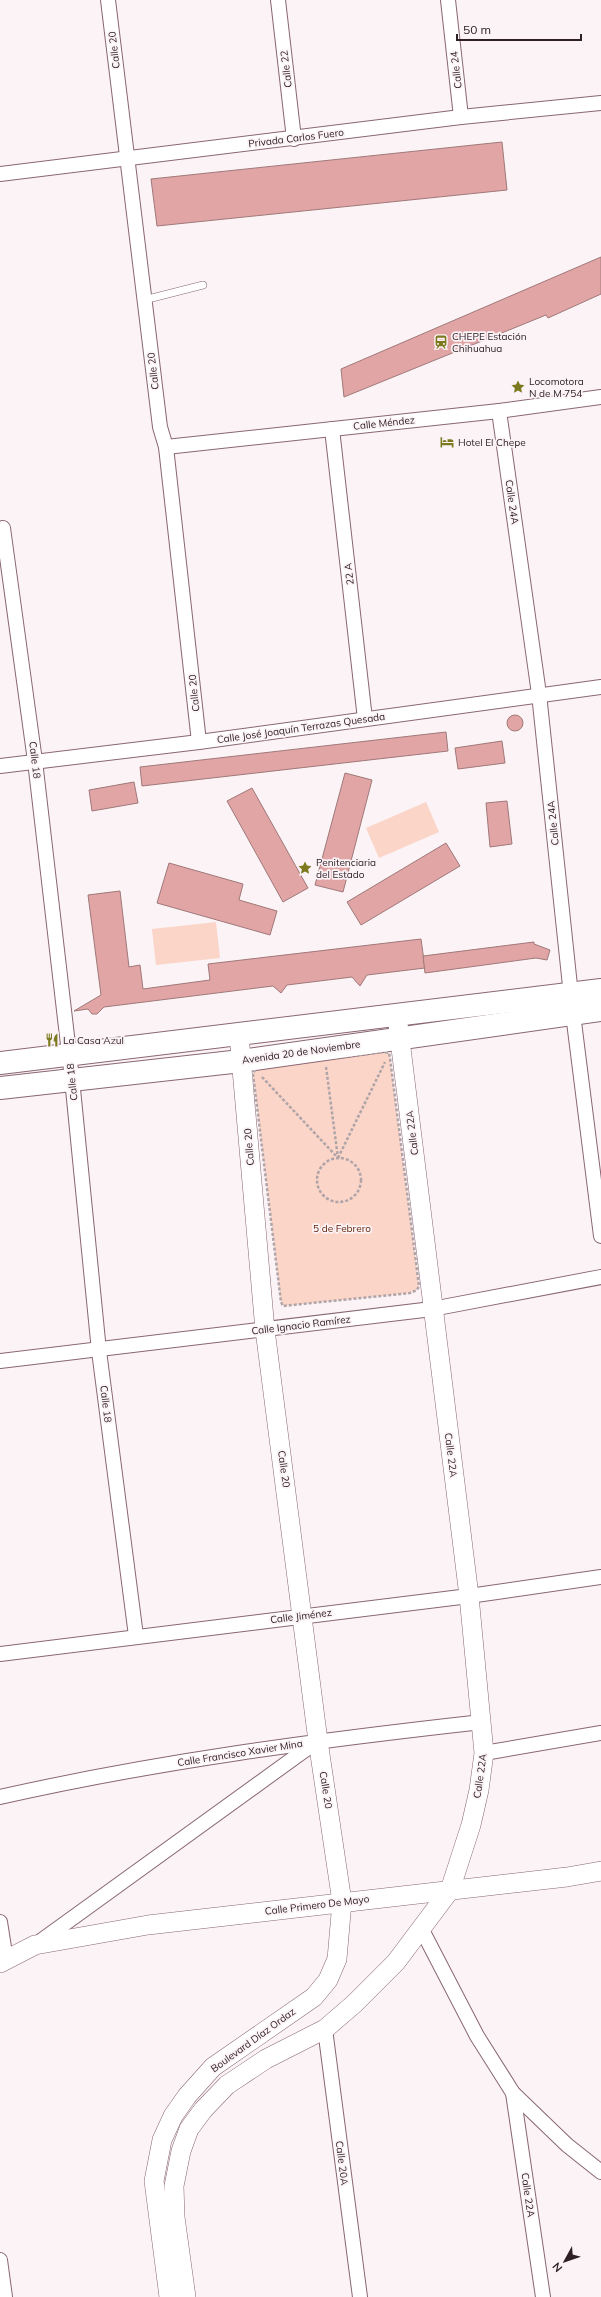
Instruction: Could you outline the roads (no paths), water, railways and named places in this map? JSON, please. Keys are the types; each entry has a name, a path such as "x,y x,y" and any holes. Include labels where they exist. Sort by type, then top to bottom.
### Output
{"main road":[{"name":"Avenida 20 de Noviembre","path":"0,1088 72,1079 248,1065 394,1046 572,1004 601,990"},
{"name":"Avenida 20 de Noviembre","path":"0,1062 397,1016 572,1004 601,1010"},
{"name":"Calle 22A","path":"397,1016 394,1046 432,1309 469,1596 484,1753 479,1790 471,1825 450,1890"},
{"name":"Calle 20","path":"239,1035 248,1065 265,1330 304,1616 318,1741 342,1902"},
{"name":"Calle Primero De Mayo","path":"3,1961 35,1945 148,1925 567,1877 601,1871"},
{"name":"Boulevard Díaz Ordaz","path":"186,2297 175,2217 174,2186 181,2151 190,2130 203,2110 227,2085 266,2059 324,2029 354,2004 396,1962 422,1930 450,1890"},
{"name":"Boulevard Díaz Ordaz","path":"169,2297 154,2181 162,2140 172,2116 187,2096 213,2067 314,1997 328,1980 336,1959 342,1902"}],"street":[{"name":"Calle 20","path":"108,0 160,427 166,447 199,742"},
{"name":"Calle 22","path":"278,0 294,138"},
{"name":"Calle 24","path":"448,0 461,117"},
{"name":"Privada Carlos Fuero","path":"0,174 461,117 597,103"},
{"name":"Calle Méndez","path":"166,447 498,411 601,397"},
{"name":"Calle 24A","path":"498,411 539,694 572,1004 601,1236"},
{"name":"22 A","path":"332,429 365,719"},
{"name":"Calle 18","path":"3,528 35,761 72,1079 99,1350 136,1636"},
{"name":"Calle José Joaquín Terrazas Quesada","path":"0,766 199,742 539,694 601,687"},
{"name":"Calle Ignacio Ramírez","path":"0,1361 432,1309 601,1277"},
{"name":"Calle Jiménez","path":"0,1654 469,1596 601,1577"},
{"name":"Calle Francisco Xavier Mina","path":"0,1797 173,1763 318,1741 482,1722"},
{"path":"484,1753 601,1733"},
{"name":"Calle Primero De Mayo","path":"35,1945 318,1741"},
{"path":"0,1922 3,1961"},
{"path":"422,1930 477,2036 513,2093 567,2145 601,2172"},
{"name":"Calle 20A","path":"324,2029 360,2297"},
{"name":"Calle 22A","path":"513,2093 543,2297"},
{"path":"0,2260 5,2297"}],"lane":[{"path":"144,300 203,285"}],"place":[{"name":"CHEPE Estación Chihuahua","path":"441,342"},
{"name":"Locomotora N de M 754","path":"518,387"},
{"name":"Hotel El Chepe","path":"447,442"},
{"name":"Penitenciaria del Estado","path":"305,868"},
{"name":"La Casa Azul","path":"52,1040"}],"park label":[{"name":"5 de Febrero","path":"342,1228"}]}
